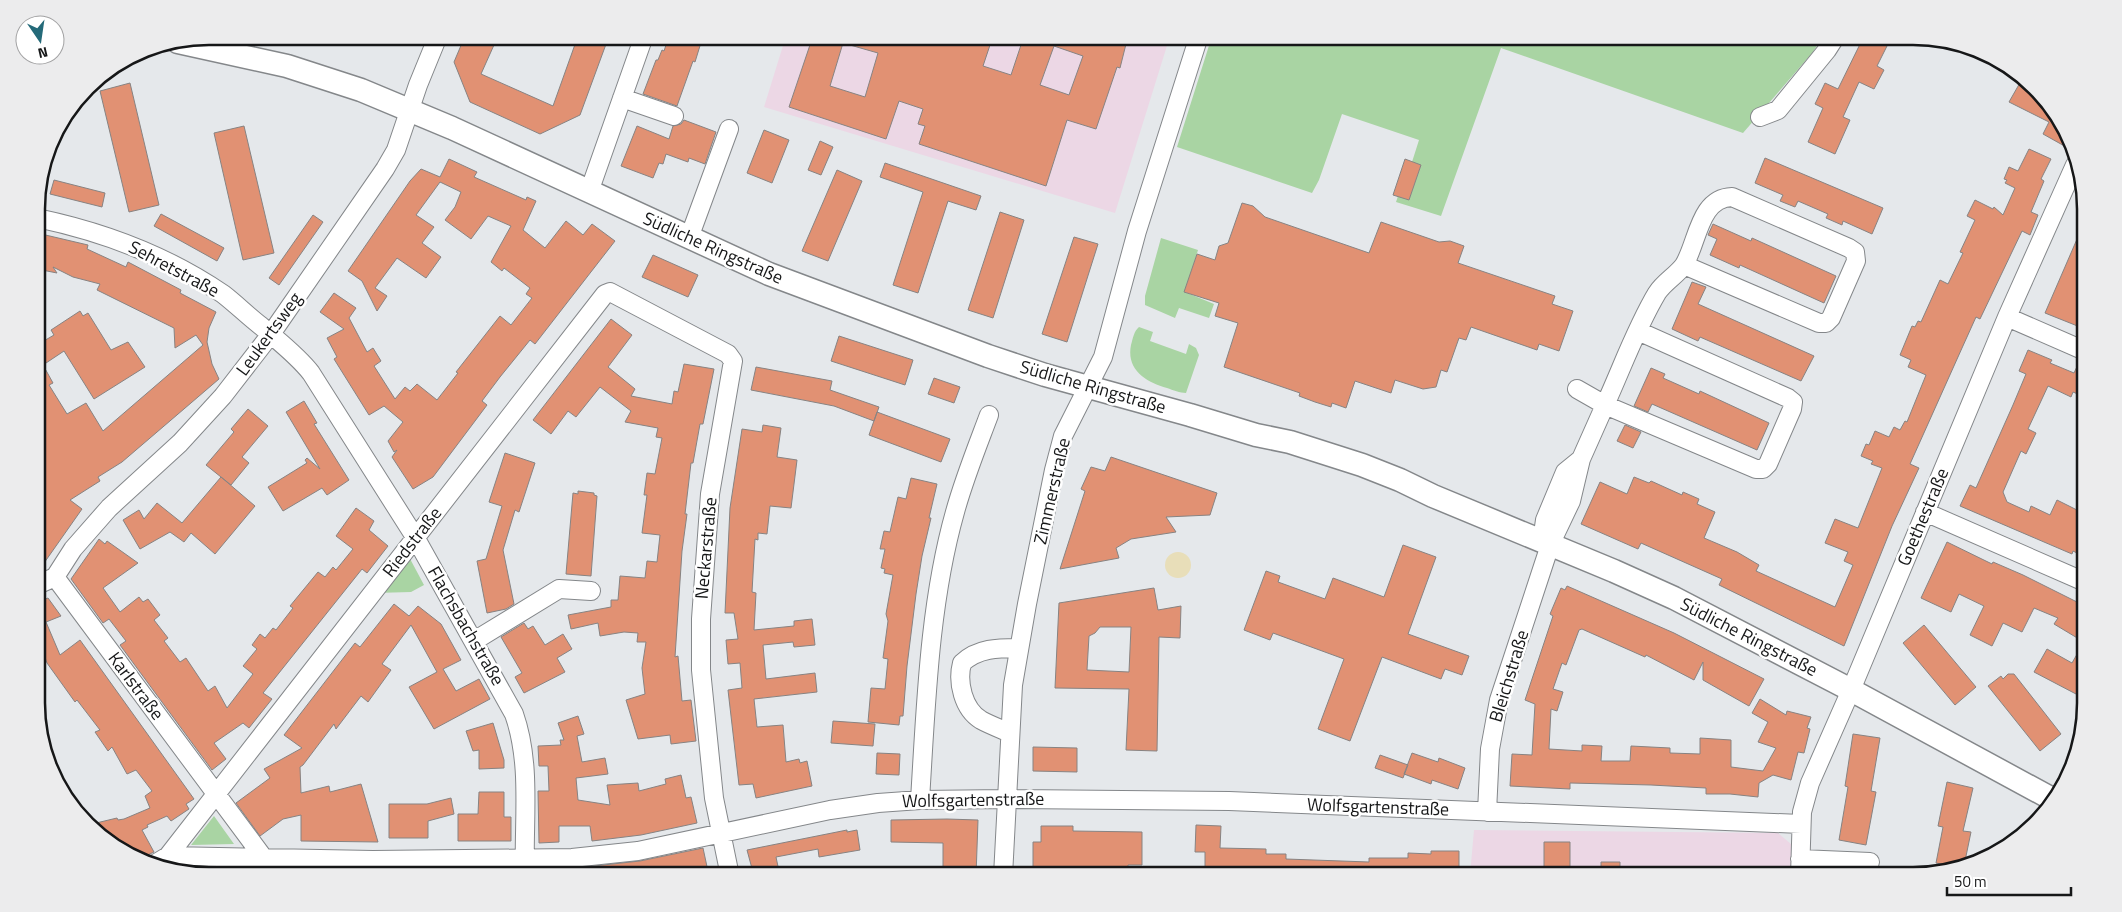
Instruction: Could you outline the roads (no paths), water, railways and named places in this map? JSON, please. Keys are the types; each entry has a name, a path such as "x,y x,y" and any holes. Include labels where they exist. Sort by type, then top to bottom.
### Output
{"main road":[{"name":"Südliche Ringstraße","path":"195,46 258,59 361,90 409,110 769,274 988,356 1044,375 1256,435 1290,442 1362,465 1400,480 1433,496 1674,598 1852,690 2047,796"}],"street":[{"name":"Leukertsweg","path":"55,577 73,549 109,508 201,422 224,396 271,334 385,169 396,150 409,110 434,45"},
{"path":"589,192 641,45"},
{"name":"Zimmerstraße","path":"1003,867 1013,686 1054,470 1063,436 1103,357 1137,231 1196,45"},
{"path":"1760,117 1778,110 1830,45"},
{"path":"622,98 674,116"},
{"path":"688,238 729,129"},
{"name":"Goethestraße","path":"1800,867 1801,824 1804,800 1810,783 1852,690 2007,317 2072,172"},
{"name":"Bleichstraße","path":"1486,812 1490,749 1499,700 1546,543 1571,501 1581,459 1658,291 1684,264 1710,208 1715,201 1724,197 1732,197 1849,248 1855,252 1856,260 1831,318 1826,323 1819,323 1684,264"},
{"name":"Sehretstraße","path":"45,220 84,228 163,259 223,295 271,334"},
{"name":"Riedstraße","path":"217,794 605,294 610,292"},
{"name":"Neckarstraße","path":"610,292 728,354 733,360 733,369 710,494 700,619 708,748 714,798 728,867"},
{"path":"2007,317 2077,348"},
{"path":"1577,389 1606,405 1756,469 1763,469 1768,464 1792,409 1792,402 1788,398 1638,332"},
{"name":"Flachsbachstraße","path":"271,334 301,360 311,373 415,537 504,694 520,730 525,762 525,867"},
{"path":"920,800 927,688 938,589 954,514 964,480 989,415"},
{"path":"1925,512 2077,578"},
{"path":"45,582 55,577"},
{"name":"Karlstraße","path":"55,577 263,857"},
{"path":"474,641 559,589 592,591"},
{"path":"1010,733 975,716 964,697 959,681 959,672 962,663 974,654 998,648 1019,648"},
{"path":"161,859 217,794"},
{"name":"Wolfsgartenstraße","path":"530,867 572,858 632,852 830,810 878,803 920,800 1006,798 1229,801 1801,824"},
{"name":"Wolfsgartenstraße","path":"164,860 263,857 373,860 506,867"},
{"path":"1800,867 1870,862"}]}
